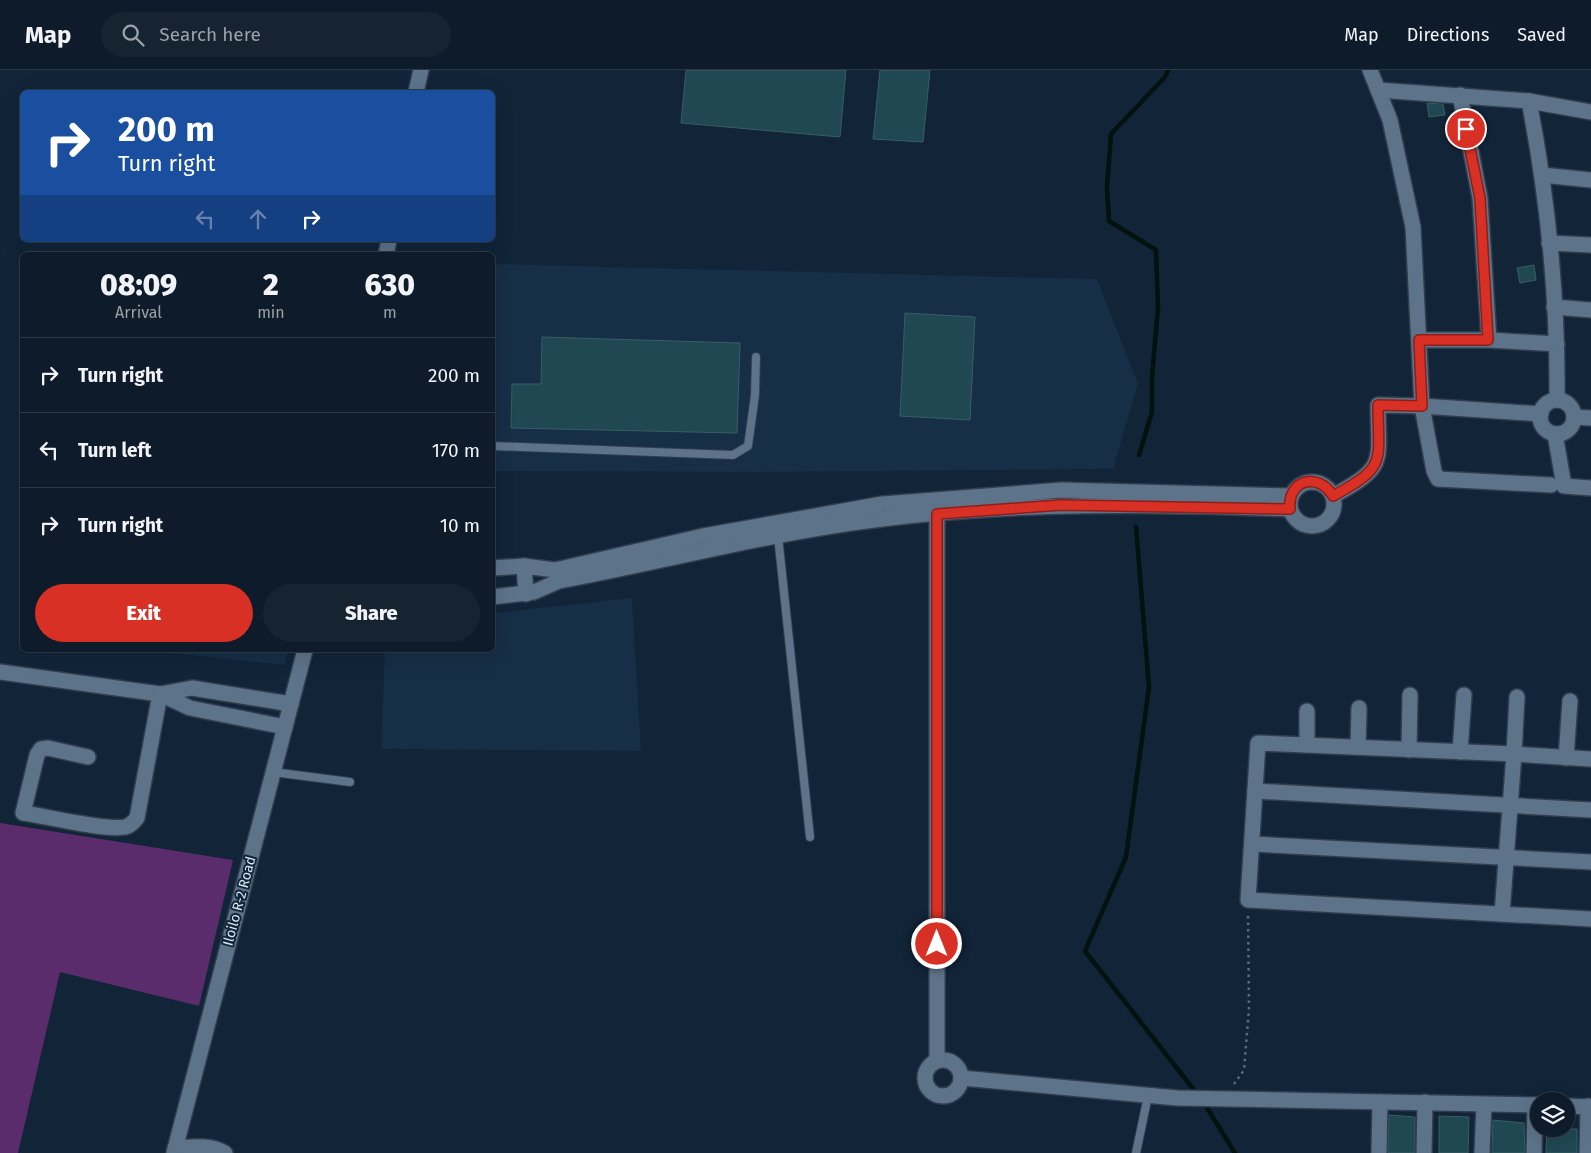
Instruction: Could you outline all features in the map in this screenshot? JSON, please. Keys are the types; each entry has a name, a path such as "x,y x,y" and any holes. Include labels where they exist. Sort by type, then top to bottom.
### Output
{"street":[{"path":"416,90 421,70"},
{"path":"1370,70 1390,120 1413,228 1422,406 1434,471 1438,479 1551,484"},
{"path":"1378,90 1529,101 1591,112"},
{"path":"1460,95 1480,198 1488,340"},
{"path":"1529,101 1542,175 1549,243 1558,344 1557,400"},
{"path":"1542,175 1591,180"},
{"path":"1549,243 1591,245"},
{"path":"1554,307 1591,310"},
{"path":"1419,340 1488,340 1558,344"},
{"path":"1557,400 1570,407 1574,417 1573,423 1566,432 1555,434 1545,429 1541,414 1546,405 1557,400"},
{"path":"1333,496 1369,474 1378,461 1378,405 1541,414"},
{"path":"1574,417 1591,418"},
{"path":"1555,434 1564,486 1591,488"},
{"path":"1315,481 1329,489 1333,496 1333,510 1325,522 1318,525 1304,525 1298,521 1290,502 1300,484 1315,481"},
{"path":"705,544 882,511 970,503 1061,498 1290,502"},
{"path":"937,507 937,1061"},
{"path":"495,597 526,594 559,581 614,564 705,544 787,529"},
{"path":"495,568 524,566 554,570 614,564"},
{"path":"524,566 526,594"},
{"name":"Iloilo R-2 Road","path":"174,1150 304,652"},
{"path":"0,672 160,694 190,708 285,727"},
{"path":"160,694 192,688 291,704"},
{"path":"88,758 48,748 41,749 37,756 23,813 107,826 124,827 132,824 137,818 160,694"},
{"path":"1409,750 1410,695"},
{"path":"1460,752 1464,695"},
{"path":"1502,914 1517,698"},
{"path":"1566,758 1570,701"},
{"path":"1358,748 1359,708"},
{"path":"1307,711 1307,745"},
{"path":"1591,759 1258,743 1248,900 1591,919"},
{"path":"1255,791 1591,810"},
{"path":"1252,844 1507,856 1591,862"},
{"path":"944,1060 956,1064 962,1078 956,1092 950,1096 937,1096 930,1091 925,1076 937,1061 944,1060"},
{"path":"962,1078 1177,1098 1530,1105"},
{"path":"1379,1153 1380,1102"},
{"path":"1424,1153 1425,1102"},
{"path":"1482,1153 1484,1105"},
{"path":"1575,1106 1590,1106 1587,1153"},
{"path":"1534,1153 1535,1137"},
{"path":"174,1150 209,1147 225,1153"}],"lane":[{"path":"495,446 733,456 748,446 755,395 756,357"},
{"path":"787,529 810,837"},
{"path":"273,772 350,782"},
{"path":"1136,1153 1148,1096"}],"path":[{"path":"1226,1100 1244,1070 1249,1008 1248,900"}],"shaded area":[{"path":"495,264 1097,279 1138,384 1113,469 762,472 495,471"},
{"path":"632,598 641,751 381,749 385,652 495,652 495,613"},
{"path":"171,652 288,652 285,665"},
{"path":"0,823 233,860 199,1006 60,972 18,1153 0,1153"}],"building":[{"path":"686,70 846,70 840,137 681,123"},
{"path":"880,70 930,70 923,142 873,139"},
{"path":"1427,103 1443,104 1445,115 1429,117"},
{"path":"1534,265 1536,280 1520,283 1517,268"},
{"path":"905,313 975,317 970,420 900,416"},
{"path":"542,337 740,343 737,433 511,428 512,384 541,384"},
{"path":"1389,1115 1415,1117 1415,1153 1388,1153"},
{"path":"1439,1116 1469,1117 1468,1153 1439,1153"},
{"path":"1493,1120 1524,1123 1525,1153 1492,1153"},
{"path":"1575,1129 1577,1129 1577,1153 1546,1153 1547,1137 1575,1137"}],"waterway":[{"path":"1139,455 1152,412 1152,377 1158,308 1156,250 1109,221 1107,187 1111,134 1165,77 1168,70"},
{"path":"1136,527 1149,687 1126,857 1085,951 1198,1095"},
{"path":"1204,1103 1235,1153"}],"route":[{"path":"937,944 937,514 1061,505 1290,509 1290,496 1300,484 1315,481 1323,484 1333,496 1360,481 1369,474 1378,461 1378,405 1422,406 1419,340 1488,340 1480,198 1466,129"}]}
